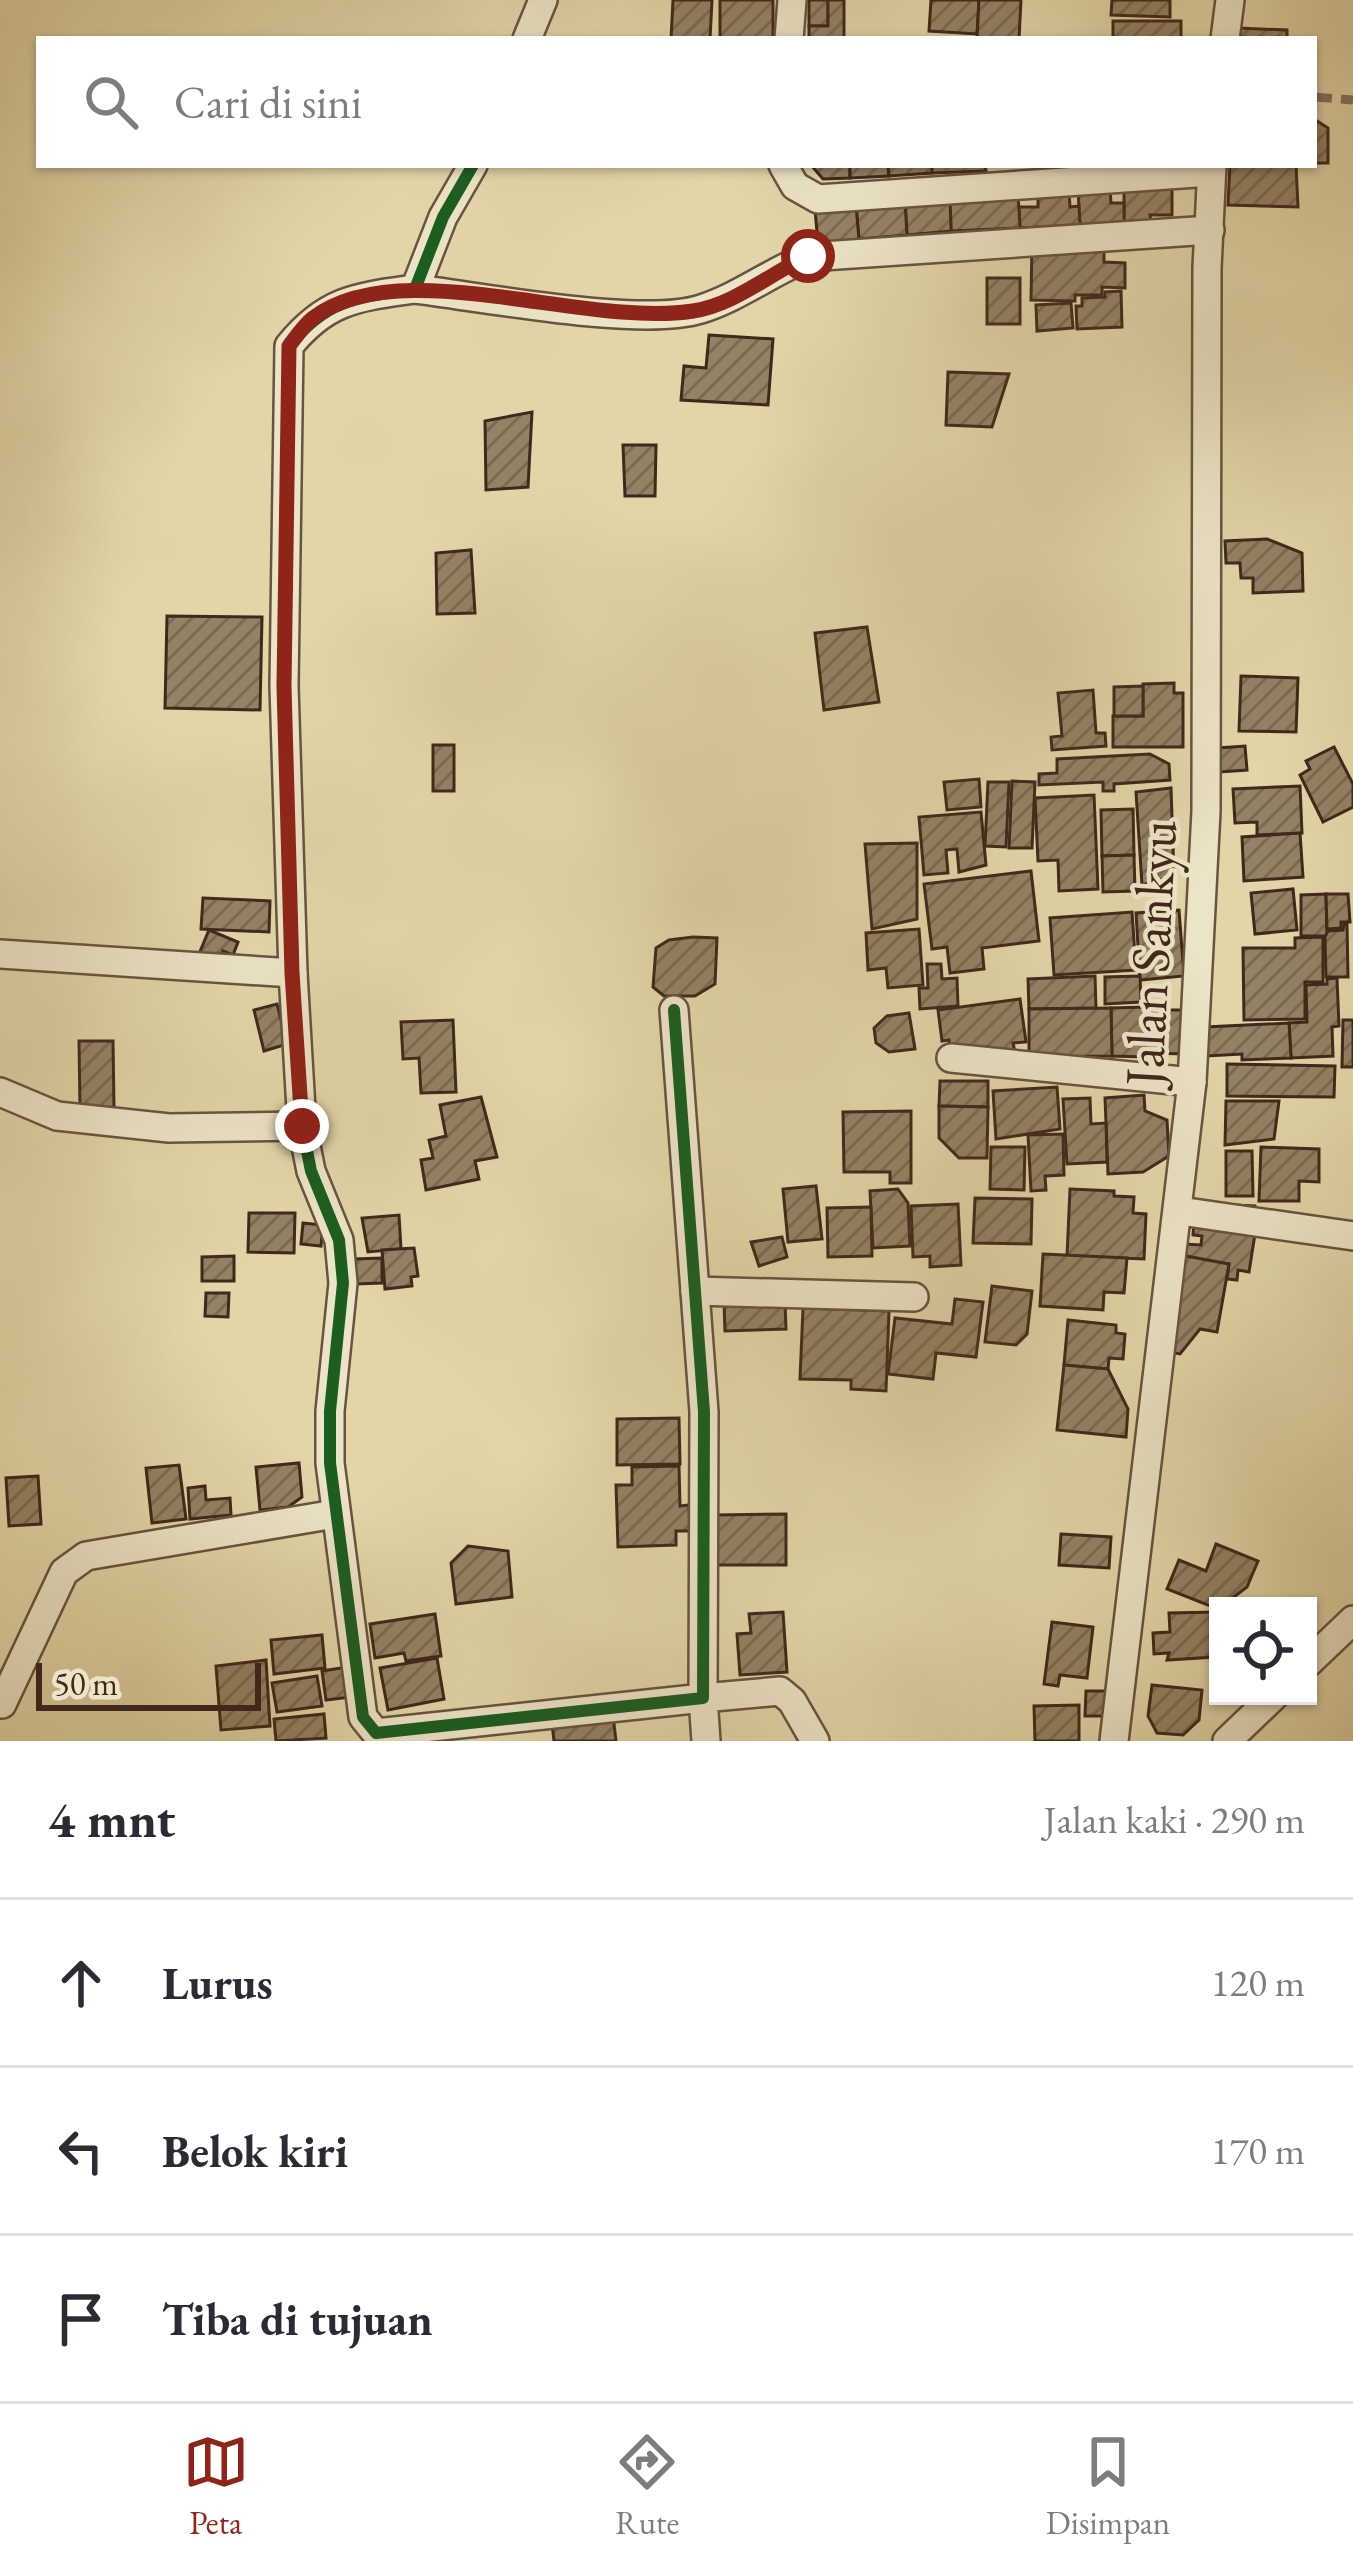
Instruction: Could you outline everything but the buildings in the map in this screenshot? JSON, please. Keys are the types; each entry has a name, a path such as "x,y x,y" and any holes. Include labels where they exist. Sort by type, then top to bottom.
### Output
{"street":[{"path":"528,36 543,0"},
{"path":"789,36 792,0"},
{"path":"1226,36 1230,0"},
{"path":"415,289 443,217 471,168"},
{"path":"784,168 795,186 818,199 1211,169"},
{"name":"Jalan Sankyu","path":"1114,1741 1192,1082 1206,811 1211,169"},
{"path":"815,1741 792,1701 780,1691 376,1732 363,1718 335,1514 330,1411 343,1283 339,1240 311,1171 302,1126 292,973 284,686 289,346 312,318 352,297 415,289 582,310 696,311 808,256 1210,230"},
{"path":"0,954 292,973"},
{"path":"674,1010 704,1412 706,1741"},
{"path":"951,1058 1192,1082"},
{"path":"0,1092 57,1116 169,1128 302,1126"},
{"path":"1180,1210 1353,1236"},
{"path":"695,1291 914,1297"},
{"path":"2,1704 64,1573 86,1556 335,1514"},
{"path":"1317,1654 1353,1620"},
{"path":"1227,1741 1265,1705"}],"marked path":[{"path":"1317,97 1353,100"}],"cycle path":[{"path":"471,168 443,217 415,289 331,309 289,346 284,686 302,1126 311,1171 339,1240 343,1283 330,1411 330,1463 363,1717 376,1733 703,1698 704,1412 674,1010"}],"route":[{"path":"302,1126 292,973 284,686 289,346 312,318 352,297 415,289 582,310 696,311 808,256"}]}
